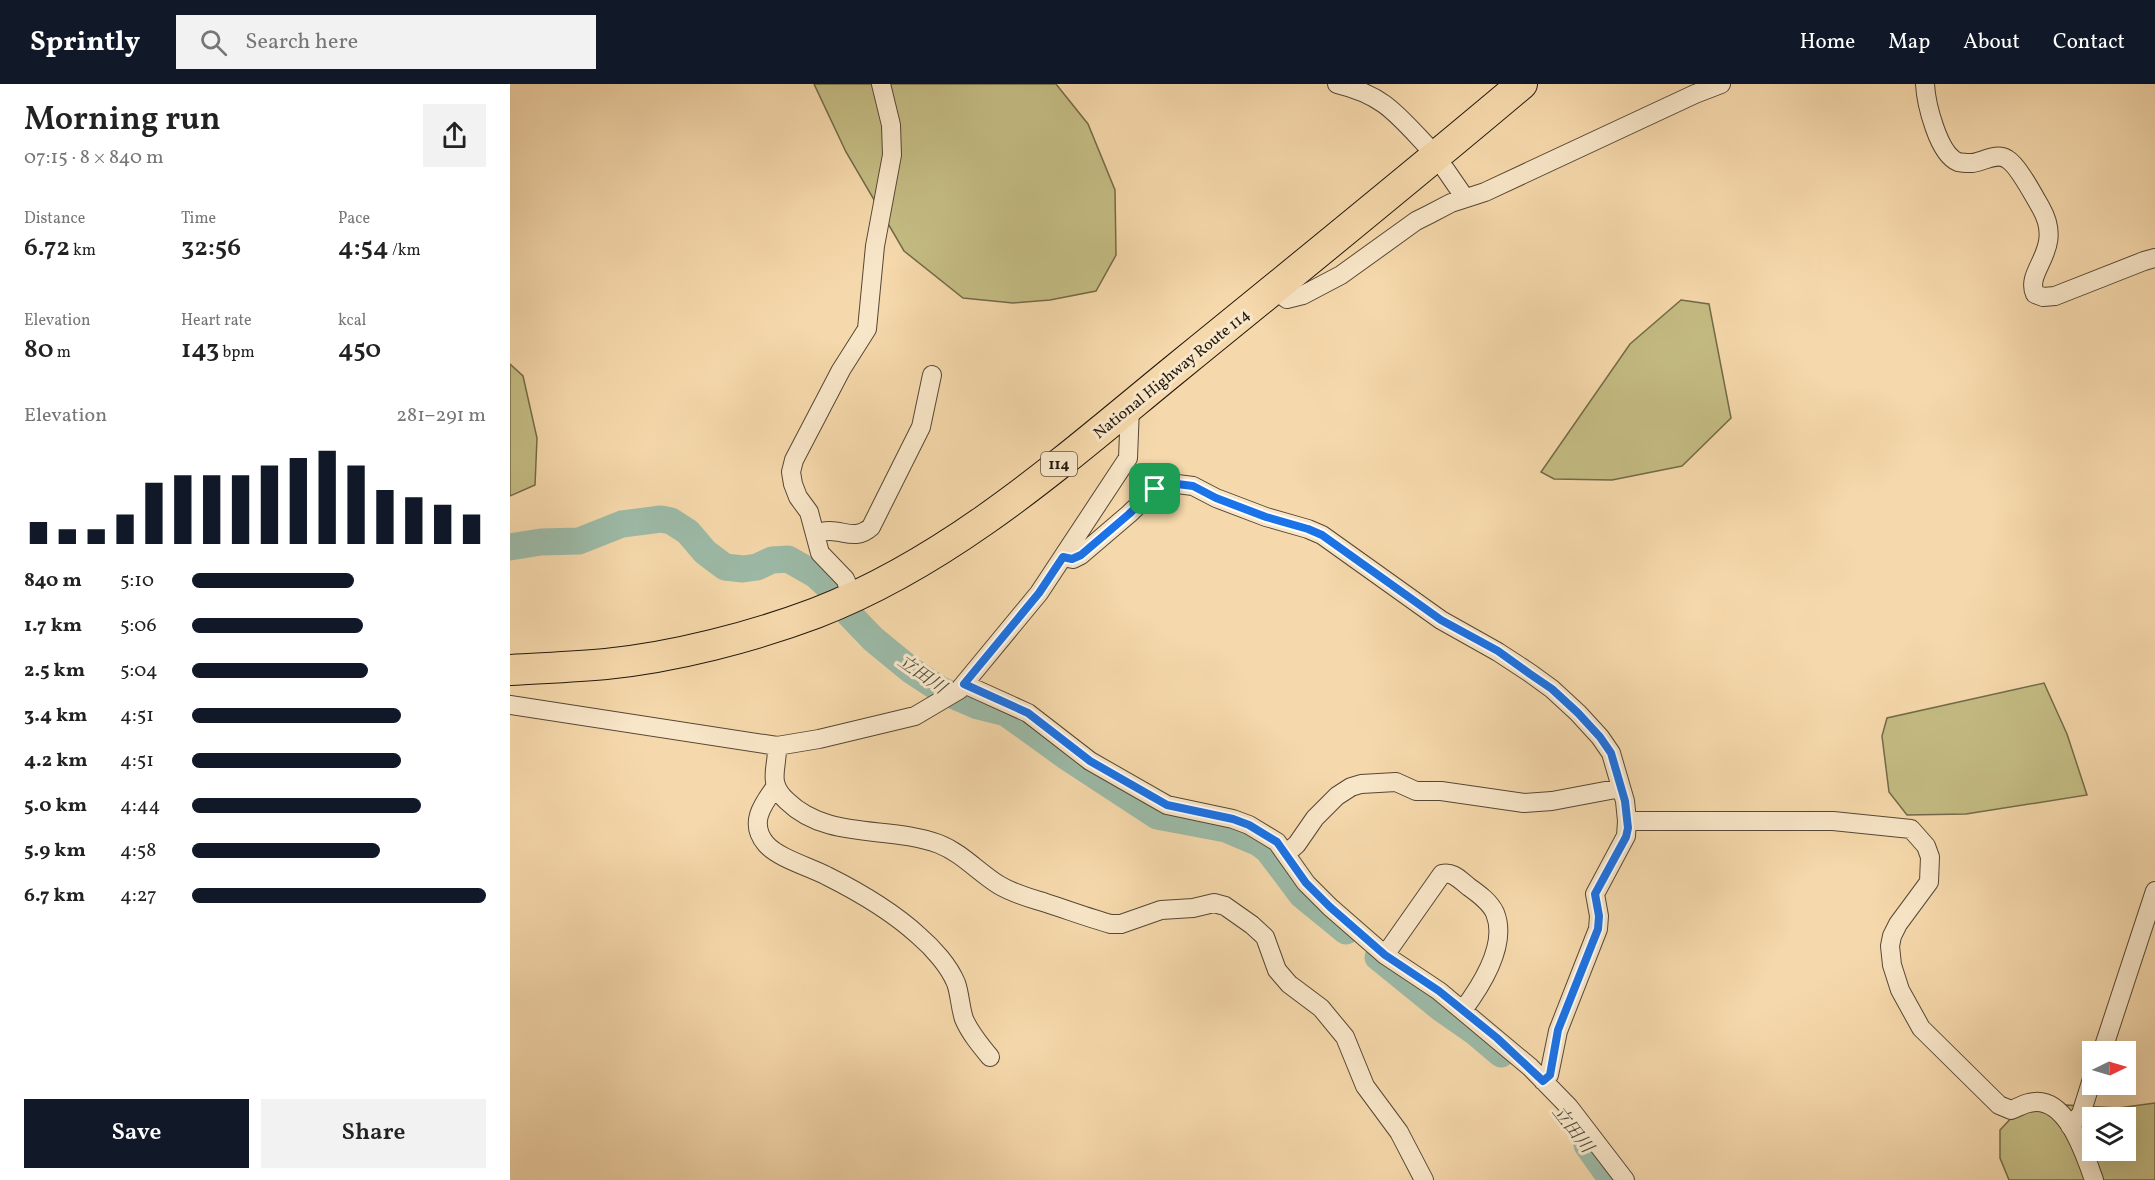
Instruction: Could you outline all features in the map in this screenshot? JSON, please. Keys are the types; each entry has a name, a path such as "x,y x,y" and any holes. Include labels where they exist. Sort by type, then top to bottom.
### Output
{"highway":[{"name":"National Highway Route 114","path":"510,670 608,663 668,654 744,635 815,613 853,597 934,553 1023,492 1424,167 1522,84"}],"street":[{"path":"853,597 845,579 820,553 809,512 798,497 791,472 794,460 841,370 859,345 867,329 875,246 892,155 891,125 881,84"},
{"path":"1337,84 1366,92 1385,102 1427,146"},
{"path":"1274,289 1287,299 1303,295 1341,274 1416,221 1451,203 1515,179 1695,94 1722,84"},
{"path":"1925,84 1927,102 1940,143 1950,155 1957,162 1968,163 1993,157 2007,159 2015,167 2042,209 2050,234 2044,257 2033,283 2035,294 2043,297 2055,296 2155,258"},
{"path":"1444,169 1465,198"},
{"path":"816,534 829,530 858,535 865,533 871,527 921,427 932,375"},
{"path":"510,705 777,746 819,740 915,716 959,690 1039,593 1128,458 1130,406"},
{"path":"1063,557 1072,559 1081,555 1155,489 1169,483 1193,486 1216,498 1266,517 1322,535 1441,620 1498,651 1552,689 1600,737 1611,753 1621,788 1627,821 1626,837 1595,894 1599,916 1598,929 1558,1030 1550,1075 1543,1081"},
{"path":"964,684 1028,713 1090,761 1167,805 1233,819 1249,825 1277,842 1306,883 1385,955 1463,1010 1543,1081 1569,1107 1624,1180"},
{"path":"777,746 774,778 776,786 787,802 819,821 834,826 894,834 939,844 955,852 998,884 1013,892 1111,924 1121,924 1161,910 1193,908 1214,903 1225,906 1265,937 1277,970 1289,984 1321,1008 1346,1037 1365,1086 1399,1132 1424,1180"},
{"path":"1286,854 1337,795 1360,784 1396,782 1416,791 1442,791 1524,803 1552,801 1621,788"},
{"path":"776,786 758,812 759,831 766,845 843,884 920,936 947,968 956,983 964,1018 990,1057"},
{"path":"1627,821 1833,821 1911,829 1926,846 1930,865 1929,882 1898,924 1890,946 1892,965 1905,1002 1921,1028 1999,1105 2011,1110 2029,1103 2045,1105 2063,1116 2080,1142 2094,1180"},
{"path":"1385,955 1442,873 1452,873 1483,897 1496,916 1498,932 1492,962 1484,981 1463,1010"},
{"path":"2106,1041 2155,891"},
{"path":"2070,1126 2080,1114 2087,1095"}],"shaded area":[{"path":"814,84 1056,84 1088,124 1115,190 1116,255 1096,291 1050,300 1013,303 963,298 904,251 846,152"},
{"path":"1681,300 1709,304 1731,418 1682,466 1612,480 1554,479 1541,472 1630,344"},
{"path":"510,364 523,376 537,438 535,485 510,496"},
{"path":"2044,683 2067,734 2087,795 1966,814 1907,815 1889,792 1882,736 1887,718"},
{"path":"2155,1103 2155,1180 2009,1180 2000,1158 2000,1130 2017,1112 2066,1105 2101,1107 2082,1107 2082,1161 2136,1161 2136,1107 2125,1107"}],"waterway":[{"name":"立田川","path":"510,547 541,542 579,541 622,524 661,519 671,521 688,532 705,552 725,567 743,569 757,567 772,560 788,559 816,575 830,588 850,615 873,639 912,671 941,690 978,706 1006,713 1067,757 1157,816 1226,829 1259,843 1268,850 1302,895 1346,931"},
{"name":"立田川","path":"1378,957 1501,1054"},
{"name":"立田川","path":"1587,1145 1612,1180"}],"route":[{"path":"1169,483 1193,486 1216,498 1266,517 1322,535 1441,620 1498,651 1552,689 1578,713 1611,753 1625,801 1628,828 1626,837 1595,894 1599,916 1598,929 1558,1030 1550,1075 1543,1081 1497,1038 1439,991 1385,955 1330,907 1306,883 1277,842 1249,825 1233,819 1167,805 1090,761 1028,713 964,684 1039,593 1063,557 1077,558 1155,489 1169,483"}]}
